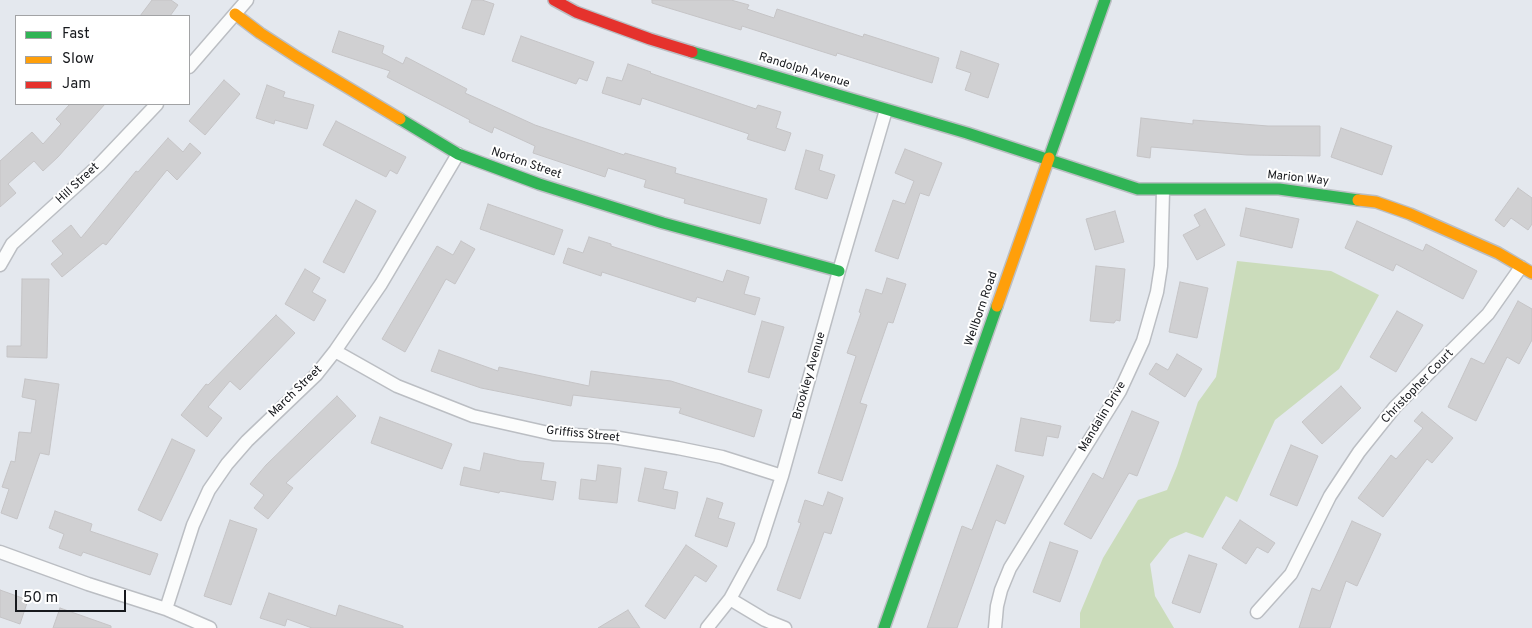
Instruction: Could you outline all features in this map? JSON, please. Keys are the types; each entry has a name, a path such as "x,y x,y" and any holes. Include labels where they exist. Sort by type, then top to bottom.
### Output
{"street":[{"path":"190,66 247,0"},
{"name":"Randolph Avenue","path":"554,0 576,12 650,39 967,133 1049,160"},
{"name":"Wellborn Road","path":"884,628 1105,0"},
{"name":"Norton Street","path":"235,14 297,57 458,154 539,184 663,223 839,271"},
{"name":"Hill Street","path":"0,265 12,244 99,165 156,105"},
{"name":"Brookley Avenue","path":"707,628 730,599 760,544 782,476 886,110"},
{"name":"March Street","path":"166,609 193,525 210,490 227,464 247,441 316,376 335,351 381,284 458,154"},
{"name":"Marion Way","path":"1049,160 1138,190 1279,189 1376,202 1410,214 1472,241 1526,270"},
{"name":"Mandalin Drive","path":"995,628 1001,590 1010,568 1120,391 1143,340 1157,292 1161,266 1163,190"},
{"name":"Christopher Court","path":"1257,612 1291,574 1330,496 1360,452 1395,407 1488,314 1526,270"},
{"name":"Griffiss Street","path":"335,351 397,386 473,416 553,434 613,437 678,448 722,457 782,476"},
{"path":"0,552 88,584 166,609 210,628"},
{"path":"730,599 765,620 785,628"}],"green space":[{"path":"1237,261 1331,271 1379,295 1339,369 1275,420 1237,502 1226,496 1203,538 1186,532 1170,539 1150,564 1155,596 1174,628 1080,628 1080,613 1103,558 1138,500 1167,490 1198,402 1216,377"}],"building":[{"path":"152,0 171,0 178,5 171,15 141,15"},
{"path":"472,0 482,0 494,4 484,35 462,28"},
{"path":"652,0 731,0 749,5 747,9 774,18 777,9 863,37 864,34 939,58 932,83 837,53 836,56 742,26 741,30 652,3"},
{"path":"339,31 384,46 382,53 403,64 406,57 467,89 465,93 535,125 624,155 625,153 676,168 675,173 767,199 760,224 684,203 685,199 644,187 646,180 608,168 605,177 533,153 535,146 494,127 492,133 469,122 470,120 387,77 390,71 332,52"},
{"path":"521,36 594,62 587,81 579,78 576,84 512,61"},
{"path":"961,51 999,64 988,98 965,90 971,73 956,68"},
{"path":"628,64 756,109 758,105 781,112 776,128 791,133 785,151 747,139 749,134 642,98 640,105 602,93 607,77 622,81"},
{"path":"224,80 240,94 205,135 189,121"},
{"path":"267,85 285,92 283,97 314,105 307,129 275,120 274,124 256,118"},
{"path":"69,105 104,105 43,171 34,161 8,184 16,193 0,207 0,161 32,132 43,144 61,124 56,119"},
{"path":"1141,118 1193,124 1193,120 1268,126 1320,126 1320,156 1247,155 1151,147 1150,158 1137,156"},
{"path":"336,121 406,157 397,174 390,170 386,177 323,145"},
{"path":"1341,128 1392,146 1382,175 1331,157"},
{"path":"168,138 183,152 190,143 201,153 177,180 167,170 106,245 103,243 62,277 51,264 63,254 52,241 71,225 81,238 136,171 138,172"},
{"path":"905,149 942,163 929,196 920,193 898,259 875,251 893,200 905,204 914,181 895,173"},
{"path":"806,150 823,155 819,170 835,175 827,199 795,189"},
{"path":"1518,188 1532,198 1532,224 1528,230 1511,218 1504,227 1495,220"},
{"path":"356,200 376,211 344,273 323,262"},
{"path":"488,204 563,230 554,255 480,229"},
{"path":"1246,208 1299,219 1292,248 1240,236"},
{"path":"1205,209 1225,245 1197,260 1183,235 1200,226 1194,215"},
{"path":"1115,211 1124,242 1095,250 1086,219"},
{"path":"1357,221 1423,251 1426,244 1477,271 1463,299 1396,264 1393,271 1345,248"},
{"path":"589,237 611,244 611,246 723,282 727,270 749,277 744,294 760,298 755,315 697,297 695,302 602,272 601,276 563,263 568,248 583,253"},
{"path":"461,241 475,249 455,284 446,279 405,352 382,339 437,246 453,255"},
{"path":"1096,266 1125,269 1120,321 1116,320 1114,323 1090,321"},
{"path":"305,269 320,278 312,292 326,300 314,321 285,304"},
{"path":"887,278 906,284 893,323 888,322 860,403 867,405 842,481 818,473 856,356 847,353 861,313 859,312 866,289 882,294"},
{"path":"22,279 49,279 47,358 7,357 7,346 21,346"},
{"path":"1180,282 1208,288 1197,338 1169,332"},
{"path":"1518,301 1532,309 1532,340 1519,364 1507,357 1476,421 1448,407 1471,358 1484,364"},
{"path":"1397,311 1423,325 1396,372 1370,357"},
{"path":"276,315 295,333 240,390 230,381 208,407 222,418 207,437 181,415 206,384 208,385"},
{"path":"762,321 784,327 769,378 748,372"},
{"path":"439,350 498,371 499,367 589,386 591,371 671,381 762,410 754,437 679,413 681,408 573,395 571,406 481,388 431,371"},
{"path":"1177,354 1202,369 1185,397 1149,374 1156,363 1168,370"},
{"path":"25,379 59,384 49,455 40,453 17,519 1,513 9,489 2,487 11,461 15,462 19,432 31,433 36,400 22,397"},
{"path":"1341,386 1361,408 1322,444 1302,422"},
{"path":"337,396 356,416 286,483 293,488 268,519 254,508 264,495 250,484 266,465"},
{"path":"1132,411 1159,422 1137,476 1129,473 1091,539 1064,524 1093,473 1103,479"},
{"path":"1422,412 1453,438 1432,463 1427,459 1383,517 1358,498 1391,455 1396,459 1423,428 1414,421"},
{"path":"380,417 452,444 442,469 371,443"},
{"path":"1021,418 1061,426 1058,438 1047,436 1043,456 1015,451"},
{"path":"172,439 195,450 161,521 138,510"},
{"path":"1291,445 1318,456 1297,506 1270,495"},
{"path":"484,453 520,461 544,463 541,480 556,482 553,500 500,491 499,493 460,485 464,467 480,471"},
{"path":"598,465 621,468 617,503 579,499 581,479 596,481"},
{"path":"997,465 1024,476 1005,524 996,520 957,628 927,628 962,526 972,530"},
{"path":"645,468 667,472 663,489 678,492 675,509 638,501"},
{"path":"828,492 843,498 831,534 824,532 800,599 777,590 801,523 798,522 805,500 823,506"},
{"path":"707,498 723,503 718,518 735,523 727,547 695,536"},
{"path":"55,511 92,524 90,531 158,554 150,575 83,552 81,556 59,548 64,534 49,528"},
{"path":"230,520 257,529 231,605 204,596"},
{"path":"1240,520 1275,543 1268,553 1257,547 1246,564 1222,548"},
{"path":"1352,521 1381,534 1357,586 1346,581 1330,628 1299,628 1312,588 1320,591"},
{"path":"1050,542 1078,551 1060,602 1033,592"},
{"path":"686,545 717,566 706,582 695,575 665,619 645,606"},
{"path":"1189,555 1217,564 1200,613 1172,603"},
{"path":"0,590 28,600 20,624 0,617"},
{"path":"269,593 336,616 339,605 403,626 403,628 312,628 287,619 285,626 260,618"},
{"path":"60,608 111,626 111,628 53,628"},
{"path":"628,610 640,628 598,628"}],"traffic: fast":[{"path":"1049,158 1105,0"},
{"path":"692,52 967,133 1138,189 1279,189 1358,200"},
{"path":"400,119 458,154 539,184 663,223 839,271"},
{"path":"884,628 997,306"}],"traffic: slow":[{"path":"235,14 297,57 400,119"},
{"path":"997,306 1049,158"},
{"path":"1358,200 1376,202 1410,214 1498,253 1532,273"}],"traffic: jam":[{"path":"554,0 576,12 692,52"}]}
